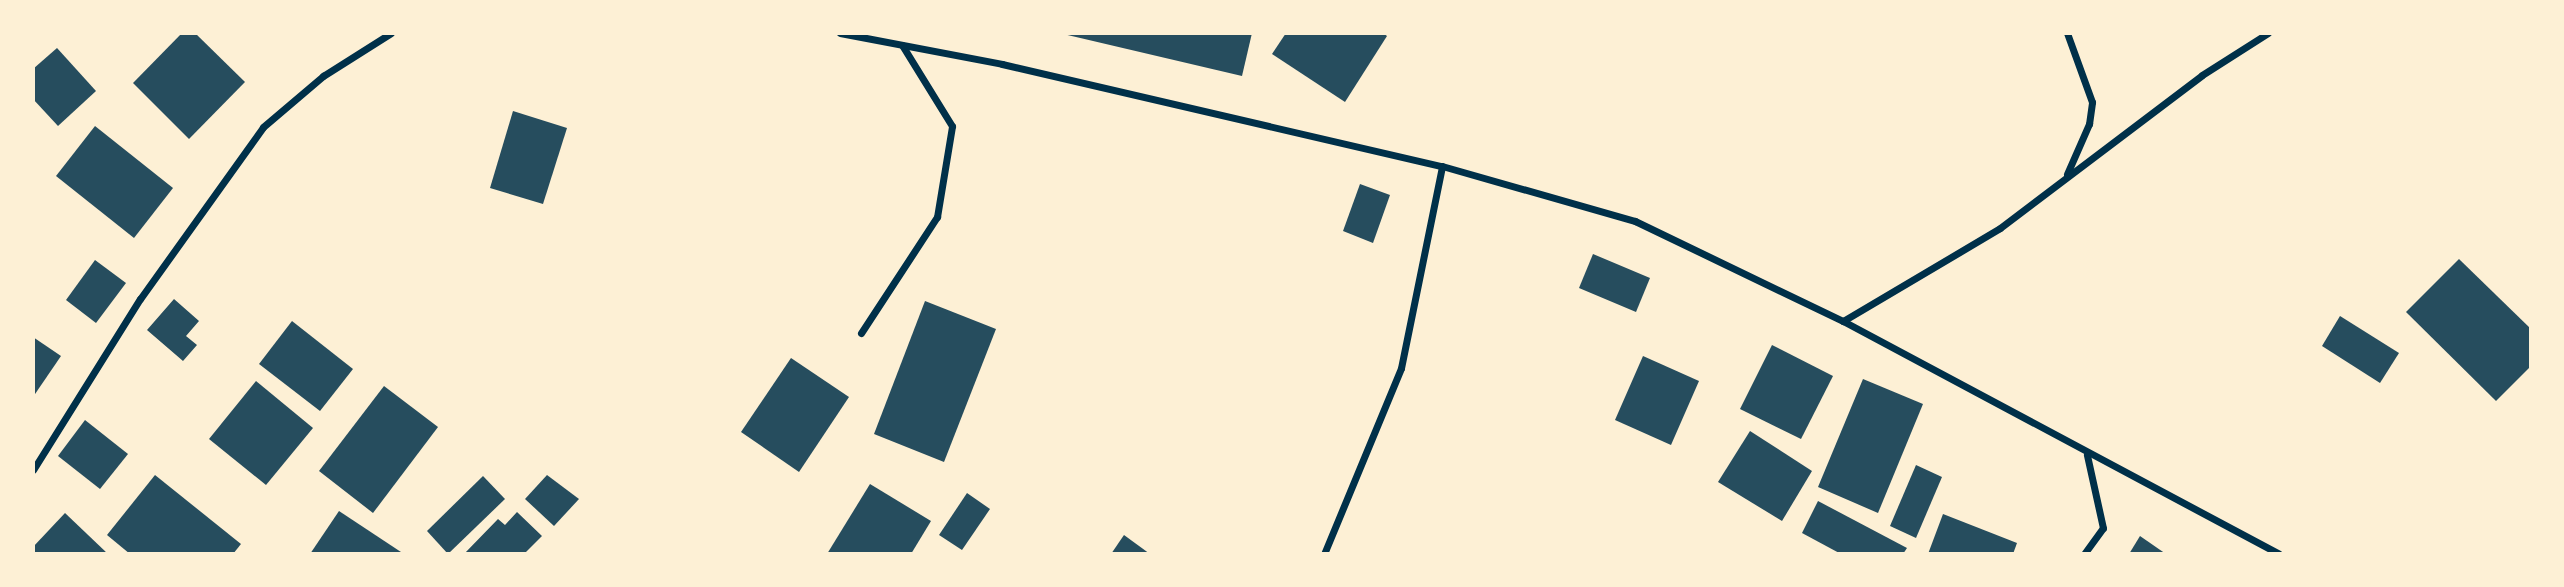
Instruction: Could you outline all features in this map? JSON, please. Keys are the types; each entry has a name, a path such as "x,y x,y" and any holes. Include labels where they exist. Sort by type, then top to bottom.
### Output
{"street":[{"path":"33,470 140,299 263,127 323,76 391,33"},
{"path":"840,33 1442,166 1635,221 1843,321 2087,455 2279,554"},
{"path":"2066,174 2089,124 2092,102 2067,33"},
{"path":"1843,321 2000,228 2066,174 2268,33"},
{"path":"860,333 937,217 953,126 902,45"},
{"path":"1324,554 1401,368 1442,166"},
{"path":"2084,554 2103,527 2087,455"}],"building":[{"path":"182,33 195,33 245,82 189,139 133,83"},
{"path":"1059,33 1252,33 1242,76"},
{"path":"1286,33 1383,33 1387,36 1345,102 1272,54"},
{"path":"57,48 96,91 58,126 33,99 33,69"},
{"path":"513,111 567,128 543,204 490,188"},
{"path":"95,126 173,188 134,238 56,176"},
{"path":"1360,184 1390,195 1373,243 1343,231"},
{"path":"1593,254 1650,278 1636,312 1579,288"},
{"path":"2459,259 2531,329 2531,366 2496,401 2406,312"},
{"path":"95,260 126,283 96,323 66,300"},
{"path":"174,299 199,321 186,336 197,345 183,361 147,330"},
{"path":"925,301 996,329 944,462 874,434"},
{"path":"2340,316 2399,353 2380,383 2322,346"},
{"path":"292,321 353,369 320,411 259,364"},
{"path":"33,337 61,356 33,397"},
{"path":"1772,345 1833,376 1801,439 1740,409"},
{"path":"1643,356 1699,381 1671,445 1615,420"},
{"path":"791,358 849,397 799,472 741,432"},
{"path":"1863,379 1923,404 1878,513 1818,487"},
{"path":"256,381 313,428 266,485 209,439"},
{"path":"384,386 438,427 373,513 319,471"},
{"path":"85,420 128,454 100,489 58,456"},
{"path":"1750,431 1812,471 1782,521 1718,482"},
{"path":"1916,465 1942,477 1916,538 1890,526"},
{"path":"155,475 241,544 233,554 130,554 107,535"},
{"path":"547,475 579,499 554,526 525,499"},
{"path":"483,476 505,499 448,554 427,531"},
{"path":"870,484 931,521 911,554 827,554"},
{"path":"967,493 990,509 962,550 939,535"},
{"path":"1818,501 1907,548 1903,554 1841,554 1802,533"},
{"path":"339,511 404,554 310,554"},
{"path":"517,512 542,536 524,554 464,554 498,519 505,525"},
{"path":"65,513 108,554 33,554 33,547"},
{"path":"1943,514 2017,543 2013,554 1928,554"},
{"path":"1124,535 1150,554 1111,554"},
{"path":"2140,536 2166,554 2129,554"}]}
